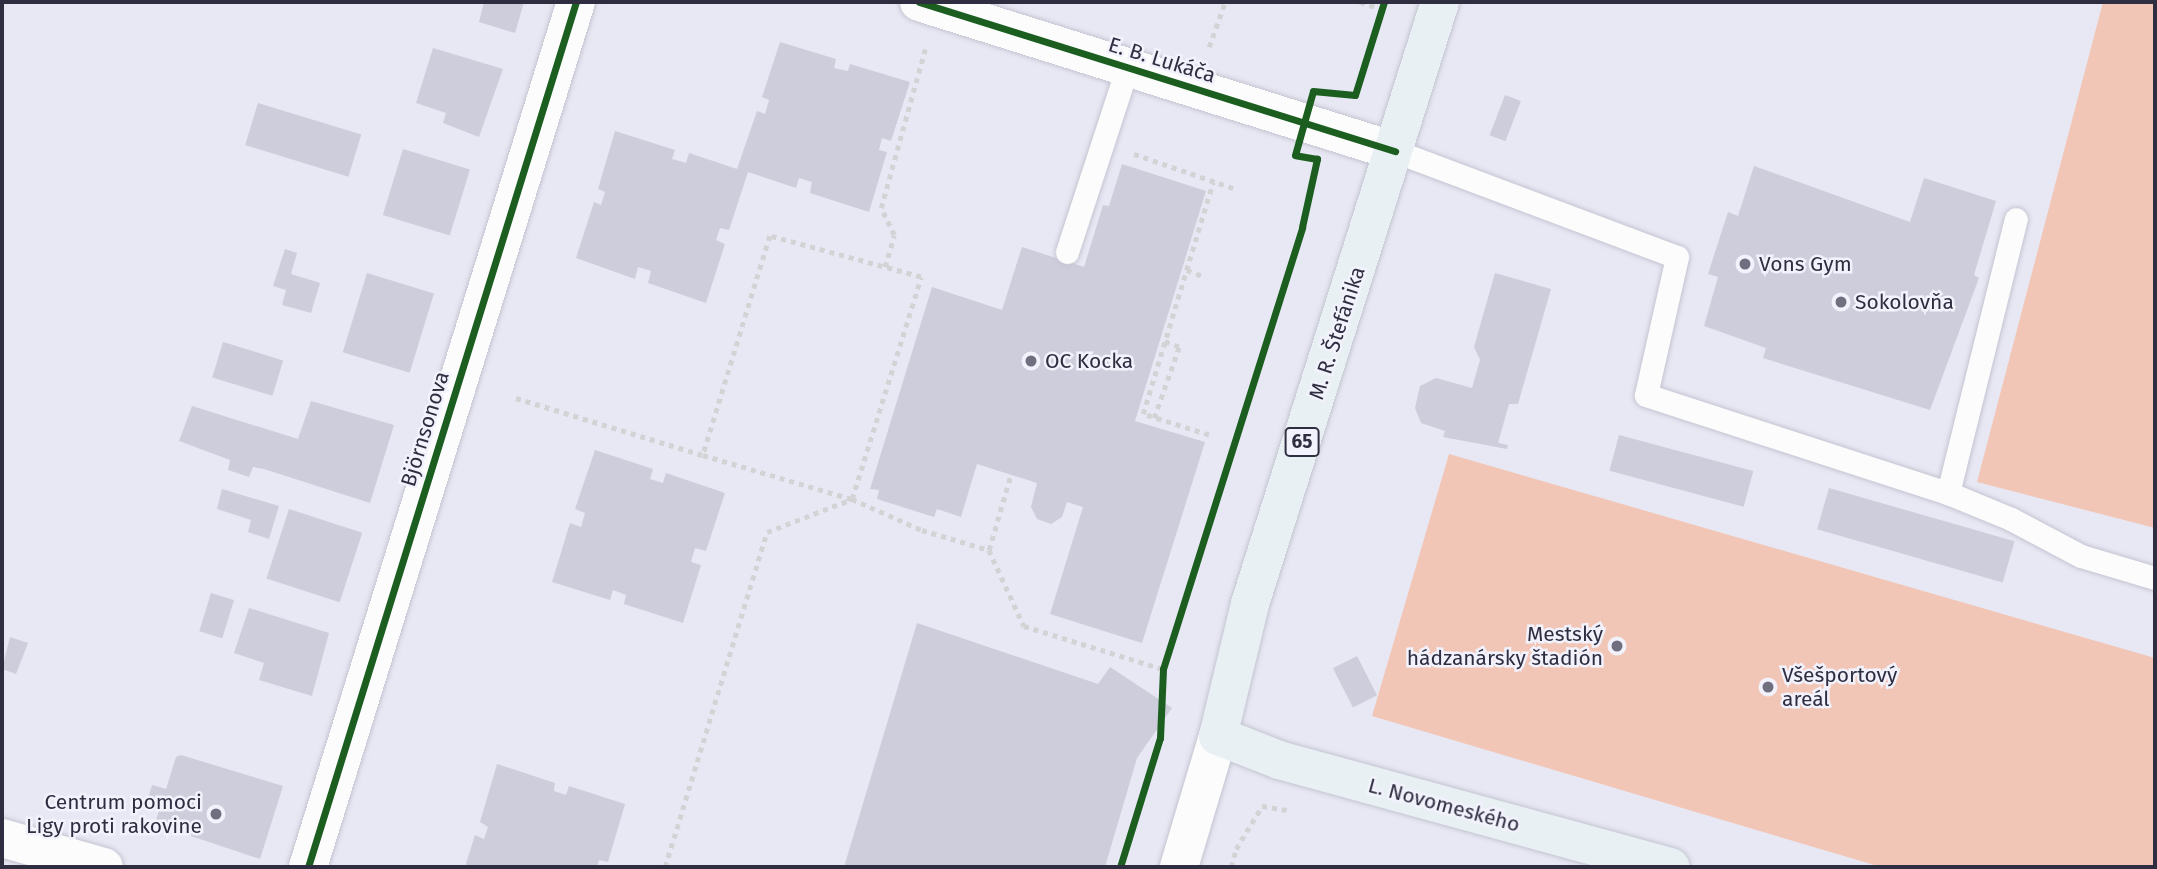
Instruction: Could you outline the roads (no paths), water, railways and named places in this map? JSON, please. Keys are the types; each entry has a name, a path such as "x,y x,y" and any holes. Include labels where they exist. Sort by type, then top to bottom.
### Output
{"main road":[{"name":"M. R. Štefánika","path":"1218,736 1250,604 1440,2"},
{"name":"L. Novomeského","path":"1218,736 1279,760 1671,867"}],"street":[{"name":"Björnsonova","path":"308,867 576,2"},
{"name":"E. B. Lukáča","path":"919,2 1395,151"},
{"name":"M. R. Štefánika","path":"1180,867 1218,736"},
{"path":"2,838 104,867"}],"lane":[{"path":"1067,252 1127,68"},
{"path":"1395,151 1677,257 1646,395 1948,492 2011,519 2081,556 2155,578"},
{"path":"1948,492 2017,219"}],"place":[{"name":"Vons Gym","path":"1745,264"},
{"name":"Sokolovňa","path":"1841,302"},
{"name":"OC Kocka","path":"1031,361"},
{"name":"Mestský hádzanársky štadión","path":"1617,646"},
{"name":"Všešportový areál","path":"1768,687"},
{"name":"Centrum pomoci Ligy proti rakovine","path":"216,814"}]}
